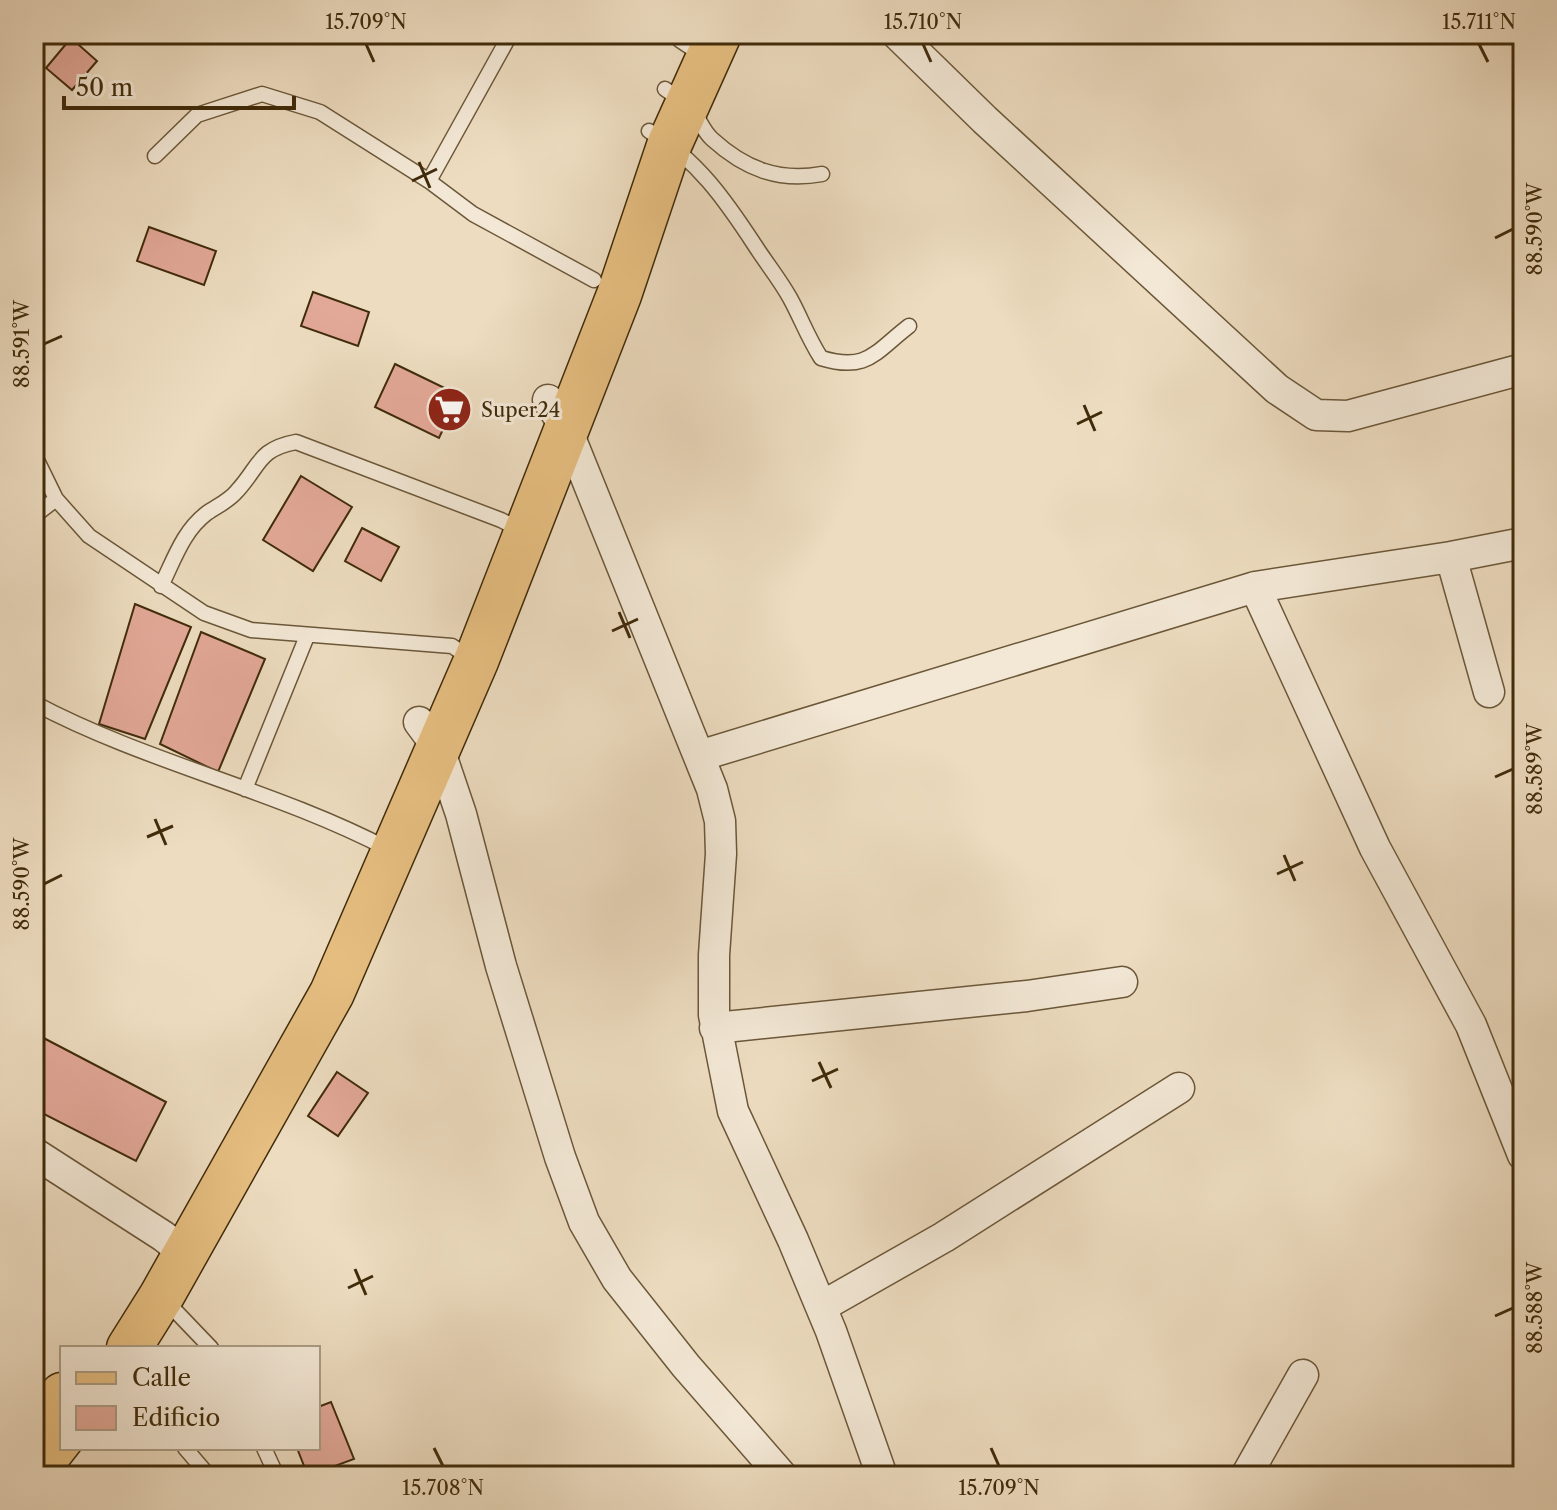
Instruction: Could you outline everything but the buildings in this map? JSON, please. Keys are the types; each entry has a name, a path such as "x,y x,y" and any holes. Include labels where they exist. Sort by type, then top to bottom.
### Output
{"main road":[{"path":"558,415 594,280 668,117 698,38"},
{"path":"101,1346 174,1245 309,977 382,846 464,654 558,415 619,295 668,117"},
{"path":"130,1346 161,1297 174,1245"},
{"path":"34,1428 60,1397"},
{"path":"34,1473 60,1440"}],"street":[{"path":"897,34 985,120 1277,389 1316,415 1348,416 1523,369"},
{"path":"558,415 712,789 720,821 721,854 713,984 715,1028 733,1111 821,1307 882,1476"},
{"path":"699,756 1255,587 1523,543"},
{"path":"1451,557 1489,692"},
{"path":"1255,587 1375,848 1516,1113 1523,1155"},
{"path":"429,736 461,814 519,1025 560,1157 584,1222 617,1279 686,1366 782,1476"},
{"path":"715,1028 1027,996 1122,982"},
{"path":"821,1307 944,1237 1179,1088"},
{"path":"34,1153 174,1245"},
{"path":"1246,1476 1303,1375"}],"lane":[{"path":"429,181 510,35"},
{"path":"155,156 197,115 262,94 320,112 429,181 473,214 594,280"},
{"path":"668,117 710,138 751,166 782,177 802,178 822,174"},
{"path":"668,117 697,167 727,202 790,299 804,332 821,358 842,365 862,363 909,326"},
{"path":"161,586 186,534 206,514 238,491 265,453 280,445 296,442 514,527"},
{"path":"34,454 56,499 89,536 204,613 251,630 464,654"},
{"path":"34,516 56,499"},
{"path":"245,789 307,636"},
{"path":"34,703 67,721 245,789 382,846"},
{"path":"161,1297 209,1346"},
{"path":"187,1450 209,1476"},
{"path":"265,1450 275,1472"}],"place":[{"name":"Super24","path":"450,410"}]}
